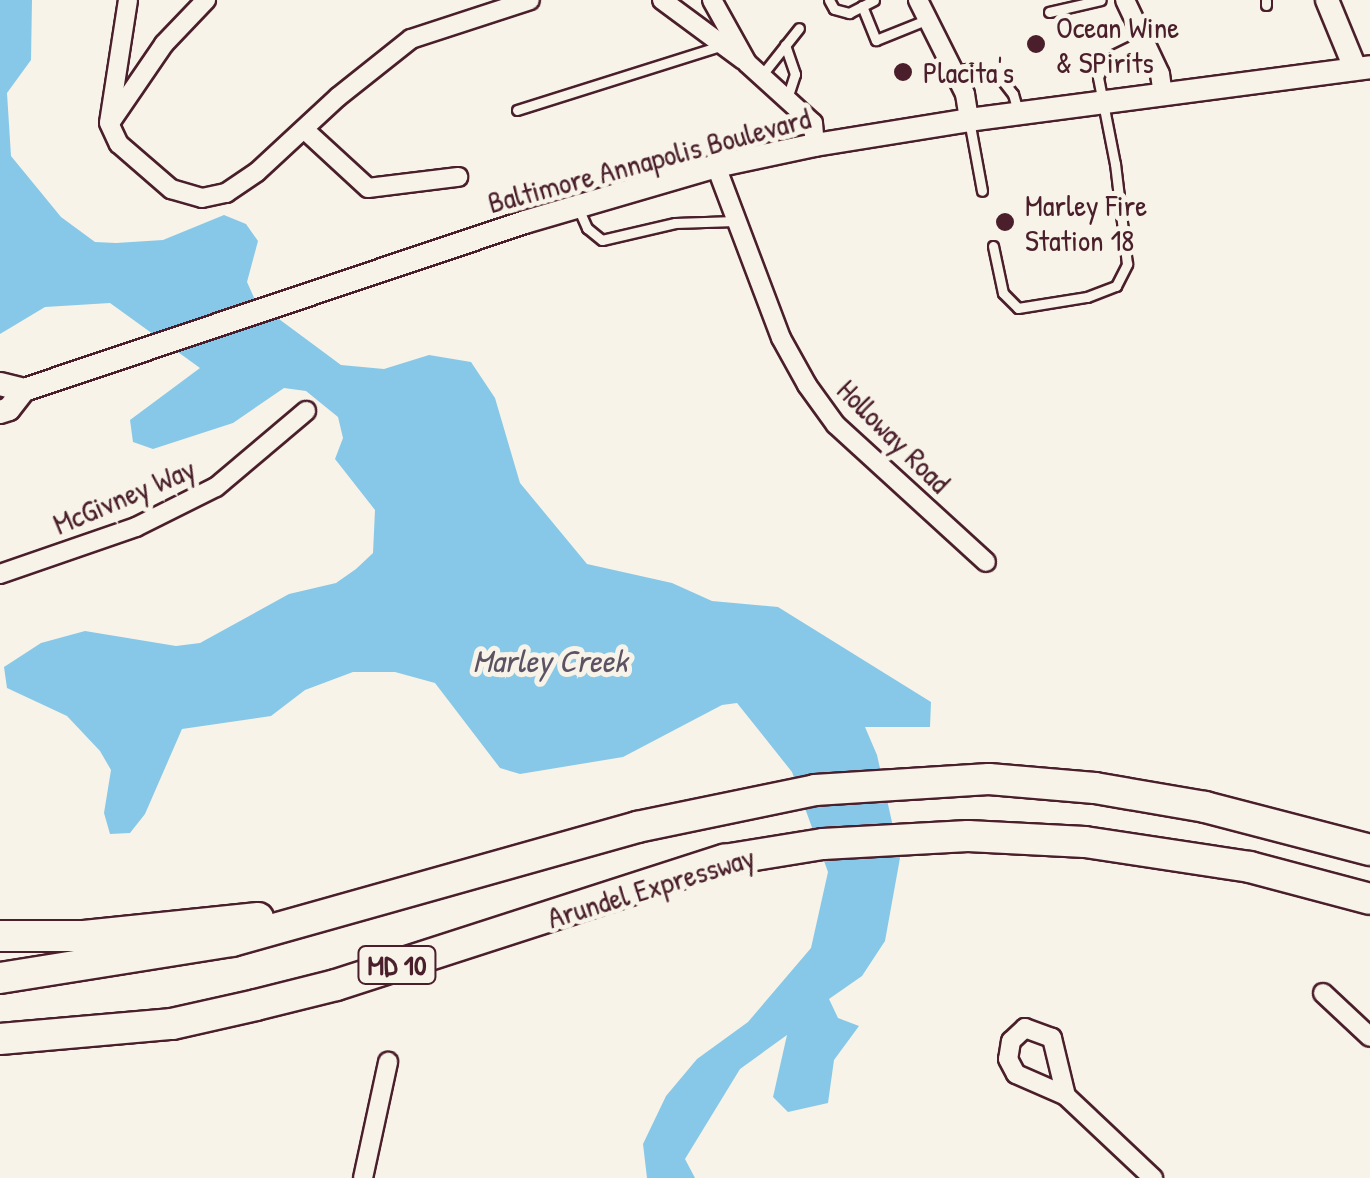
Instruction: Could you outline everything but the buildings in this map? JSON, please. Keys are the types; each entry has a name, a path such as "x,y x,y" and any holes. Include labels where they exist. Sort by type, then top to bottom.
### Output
{"highway":[{"name":"Arundel Expressway","path":"0,978 232,941 637,827 776,796 918,782 989,779 1095,788 1205,807 1370,850"},
{"name":"Arundel Expressway","path":"0,1039 172,1024 320,989 614,892 724,860 786,849 934,837 1043,838 1136,848 1250,868 1370,899"},
{"path":"0,936 84,936 356,909"},
{"path":"0,1057 98,1049 120,1029"}],"main road":[{"path":"1327,0 1363,68"},
{"name":"Baltimore Annapolis Boulevard","path":"0,412 9,409 24,390 577,205 716,166 816,144 970,120 1363,68"},
{"path":"0,384 24,390"}],"street":[{"path":"128,0 109,123 119,144 172,189 202,198 226,193 306,131 338,97 411,39 530,0"},
{"path":"109,123 164,44 206,0"},
{"path":"662,0 754,69 814,123 816,144"},
{"path":"712,0 754,69"},
{"path":"918,0 954,71 970,120"},
{"path":"1125,0 1160,74 1162,96"},
{"path":"306,131 337,165 368,188 458,177"},
{"name":"Holloway Road","path":"716,166 781,338 826,412 986,562"},
{"name":"McGivney Way","path":"0,574 136,527 216,487 306,411"},
{"path":"1323,993 1370,1037"},
{"path":"363,1178 388,1062"},
{"path":"1066,1096 1153,1178"}],"lane":[{"path":"829,0 842,13 874,0"},
{"path":"1049,12 1101,0"},
{"path":"862,6 876,40 929,19"},
{"path":"754,69 785,45 799,28"},
{"path":"992,246 1003,294 1018,308 1087,297 1116,286 1127,264 1098,77 1107,58 1144,40"},
{"path":"785,45 795,74 787,99"},
{"path":"517,110 720,46"},
{"path":"954,71 973,68 1002,80 1013,94 1018,114"},
{"path":"970,120 982,191"},
{"path":"577,205 587,228 602,240 674,223 738,221"}],"water":[{"name":"Marley Creek","path":"0,0 32,0 31,60 7,93 11,156 61,217 95,242 116,243 163,240 224,215 246,224 258,241 247,282 256,302 341,365 384,369 429,355 471,362 495,398 520,483 587,564 672,583 712,601 778,607 931,702 930,727 865,727 877,755 900,858 885,941 862,976 829,999 838,1018 859,1026 834,1060 828,1103 788,1112 773,1097 787,1035 740,1069 685,1159 695,1178 647,1178 643,1144 666,1096 697,1059 748,1022 811,948 828,872 792,772 737,703 722,705 623,757 520,774 500,768 435,683 395,672 353,672 305,690 271,716 182,729 145,814 130,833 110,834 104,813 111,770 100,751 67,716 7,688 4,667 41,643 85,631 176,646 200,643 289,594 336,583 356,569 373,553 375,510 335,459 343,438 338,417 306,391 284,388 233,423 153,449 133,442 130,420 200,368 110,303 45,307 0,334"}],"place":[{"name":"Ocean Wine & SPirits","path":"1036,44"},
{"name":"Placita's","path":"903,72"},
{"name":"Marley Fire Station 18","path":"1005,222"}]}
